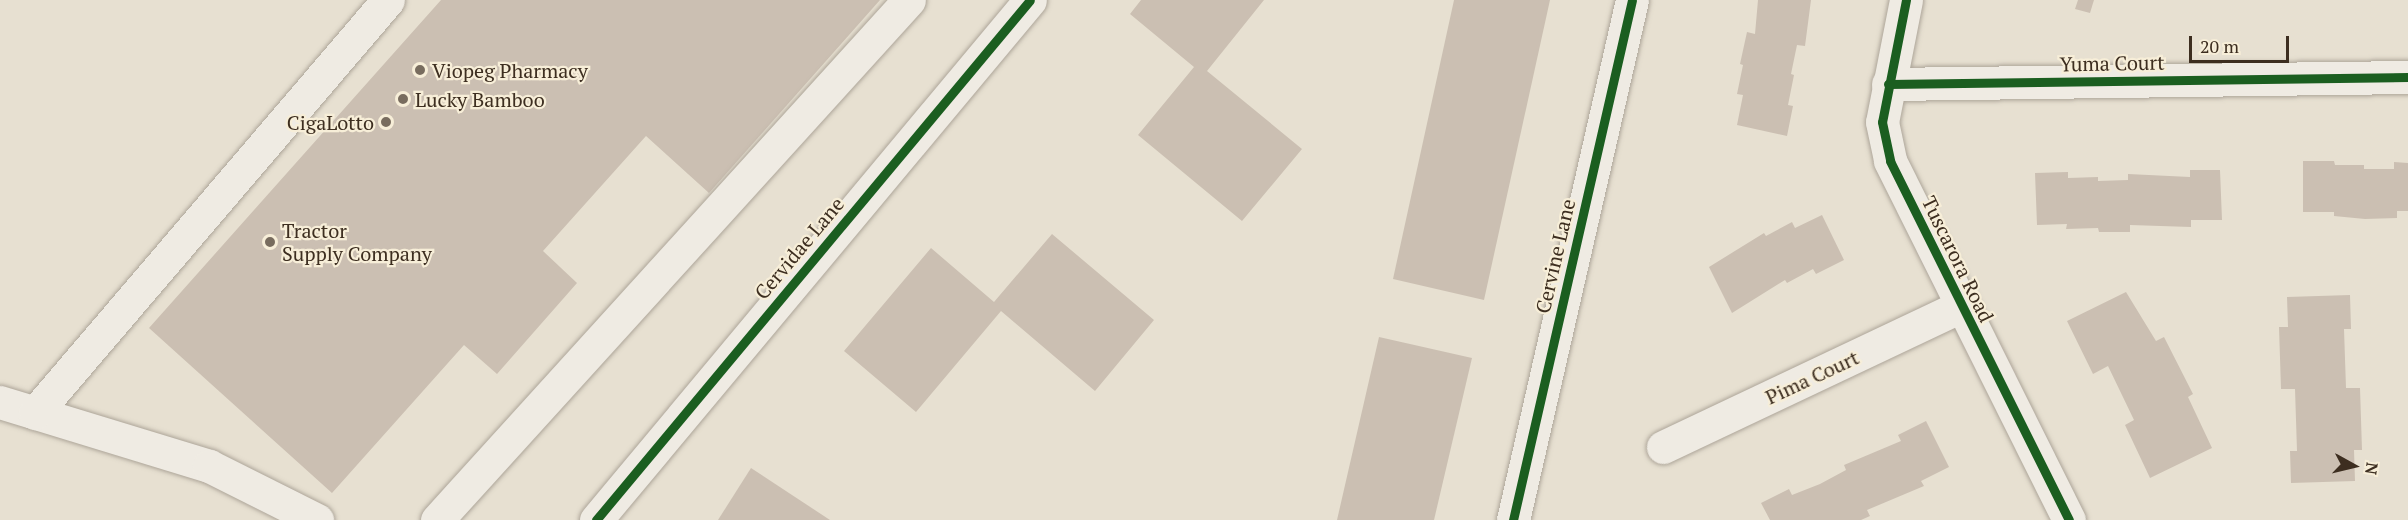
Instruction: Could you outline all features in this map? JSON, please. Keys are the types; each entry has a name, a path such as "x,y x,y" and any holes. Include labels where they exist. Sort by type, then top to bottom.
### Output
{"street":[{"path":"35,413 387,0"},
{"path":"437,520 909,0"},
{"name":"Cervidae Lane","path":"596,520 1030,0"},
{"name":"Cervine Lane","path":"1513,520 1632,0"},
{"name":"Tuscarora Road","path":"1906,0 1882,122 1890,161 2069,520"},
{"name":"Yuma Court","path":"1888,84 2408,77"},
{"name":"Pima Court","path":"1663,447 1961,306"},
{"path":"0,402 209,466 317,520"}],"building":[{"path":"441,0 880,0 709,193 646,136 543,251 577,283 497,374 464,345 332,493 149,328"},
{"path":"1141,0 1264,0 1207,71 1302,149 1242,221 1138,135 1194,67 1130,14"},
{"path":"1454,0 1550,0 1484,300 1393,279"},
{"path":"1758,0 1811,0 1805,46 1797,45 1791,74 1794,75 1788,105 1793,106 1787,136 1737,125 1743,95 1737,94 1743,65 1740,64 1747,32 1755,34"},
{"path":"2078,0 2094,0 2090,13 2075,9"},
{"path":"2303,161 2334,161 2335,165 2364,165 2364,169 2394,169 2394,162 2408,163 2408,211 2397,211 2397,218 2365,219 2334,216 2334,212 2303,212"},
{"path":"2190,170 2220,170 2222,220 2191,220 2191,227 2130,225 2130,232 2099,232 2098,228 2066,229 2067,224 2037,225 2035,173 2068,172 2068,178 2098,177 2098,181 2128,180 2128,174 2190,177"},
{"path":"1822,215 1844,260 1816,274 1813,269 1787,283 1785,280 1732,313 1709,267 1764,233 1766,236 1792,222 1795,228"},
{"path":"1052,234 1154,320 1095,391 1001,311 916,412 844,351 931,248 994,302"},
{"path":"2126,292 2156,341 2164,337 2193,394 2188,397 2212,448 2150,478 2125,425 2134,420 2108,366 2093,374 2067,321"},
{"path":"2350,295 2351,329 2344,329 2346,388 2360,388 2362,450 2354,450 2355,481 2291,483 2290,451 2297,451 2295,389 2281,389 2279,327 2288,327 2287,297"},
{"path":"1379,337 1472,358 1434,520 1337,520"},
{"path":"1926,421 1949,467 1921,481 1924,486 1867,510 1870,516 1861,520 1770,520 1761,503 1789,489 1792,495 1820,484 1846,470 1844,465 1901,441 1898,435"},
{"path":"751,468 830,520 718,520"}],"cycle path":[{"path":"596,520 1030,0"},
{"path":"1513,520 1632,0"},
{"path":"1906,0 1882,122 1890,161 2069,520"},
{"path":"1888,84 2408,77"}],"place":[{"name":"Viopeg Pharmacy","path":"420,70"},
{"name":"Lucky Bamboo","path":"403,99"},
{"name":"CigaLotto","path":"386,122"},
{"name":"Tractor Supply Company","path":"270,242"}]}
